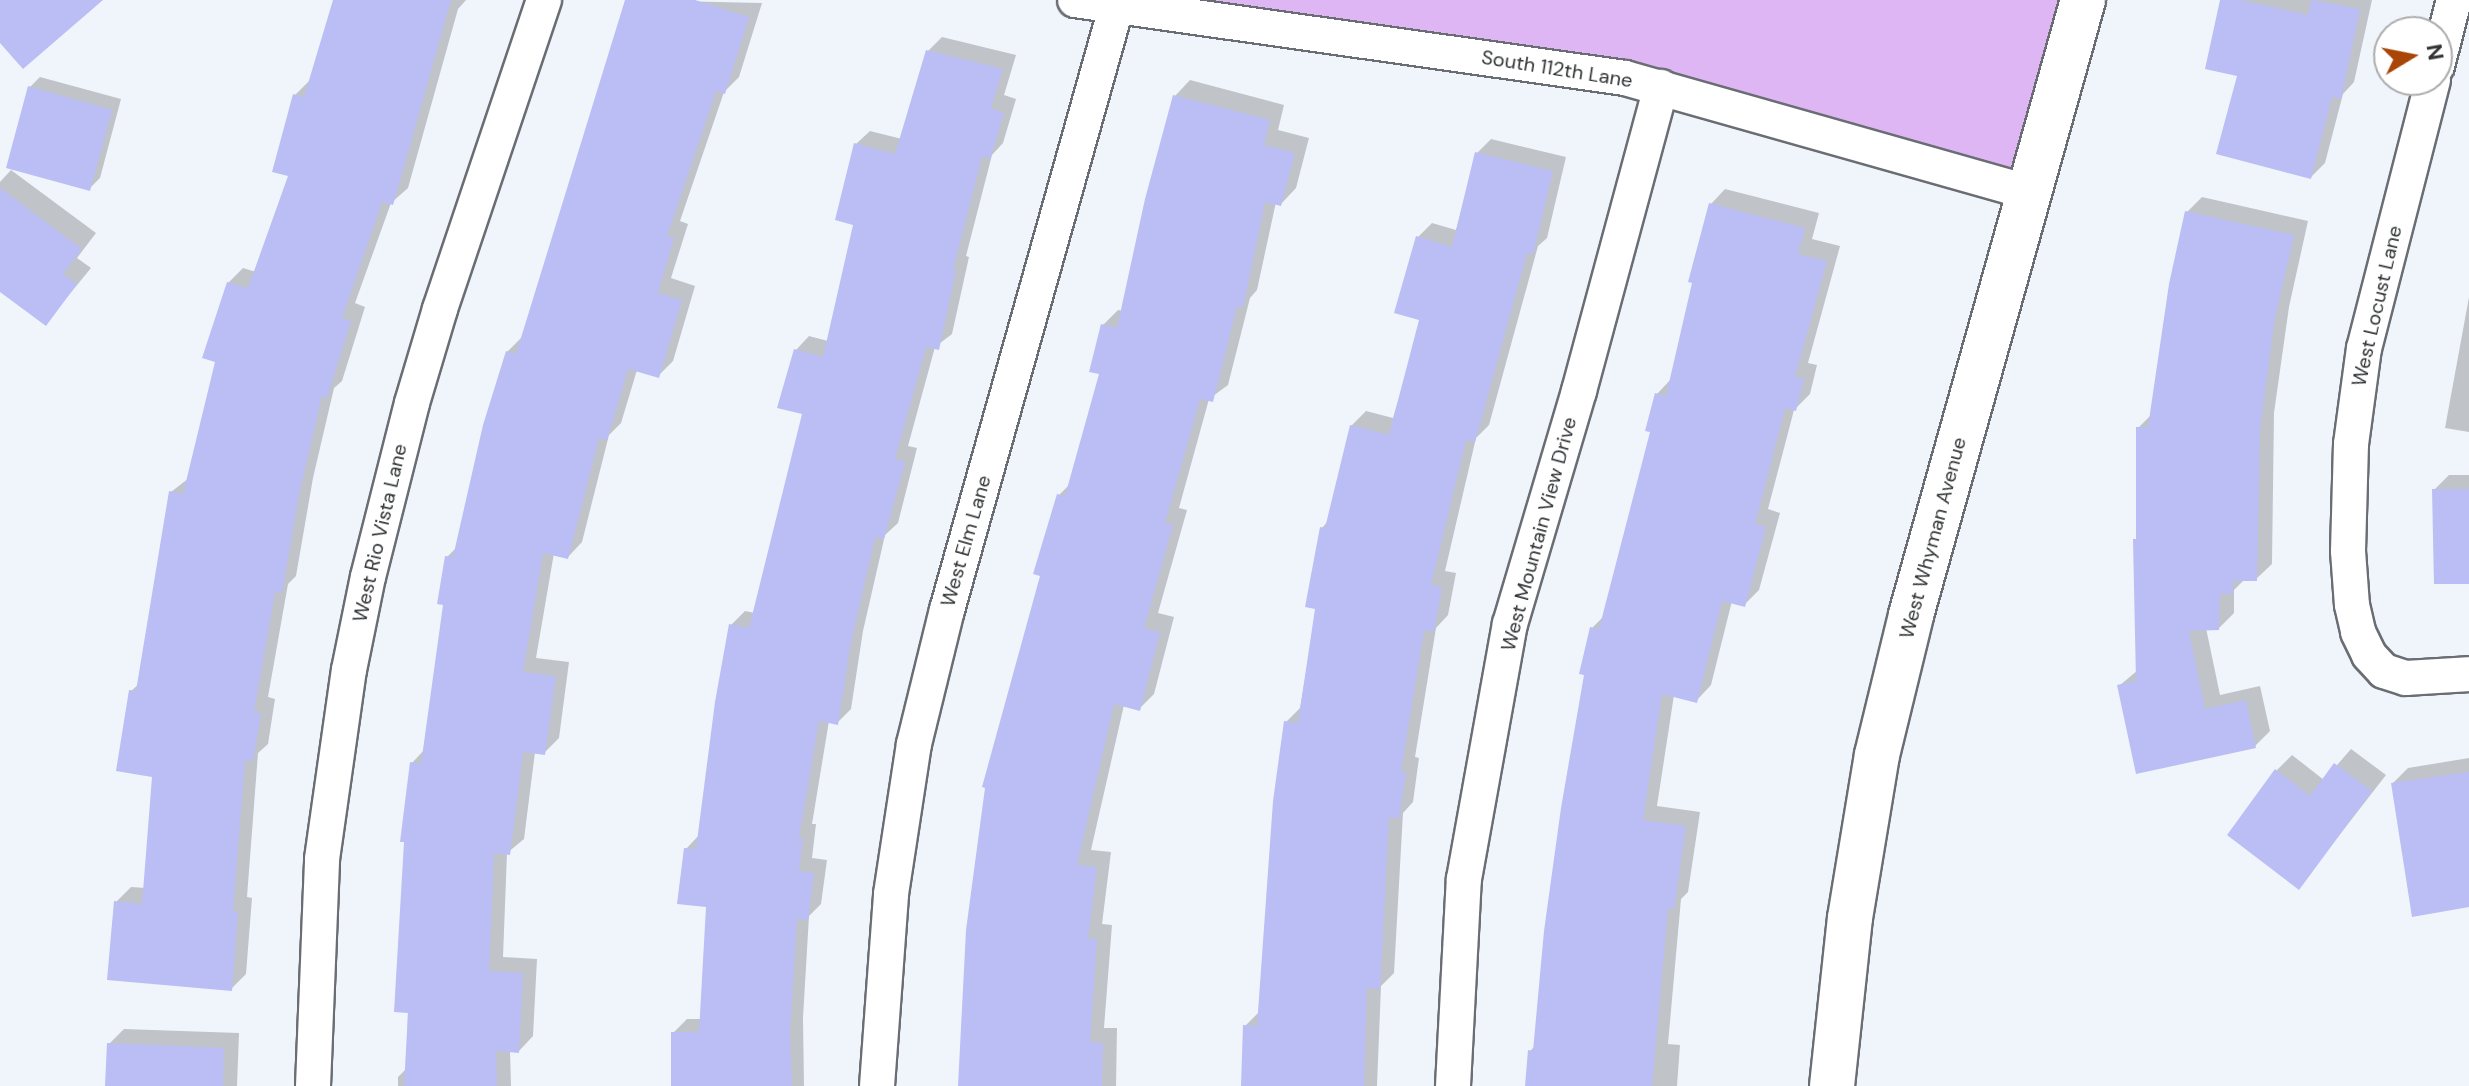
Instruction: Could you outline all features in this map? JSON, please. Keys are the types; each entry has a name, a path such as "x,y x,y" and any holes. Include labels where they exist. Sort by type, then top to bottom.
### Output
{"street":[{"name":"West Rio Vista Lane","path":"313,1086 322,859 349,670 368,577 412,403 440,309 544,0"},
{"name":"South 112th Lane","path":"1075,0 1586,70 1661,87 2029,192"},
{"name":"West Whyman Avenue","path":"1832,1086 1850,918 1877,755 1911,615 2083,0"},
{"name":"West Elm Lane","path":"877,1086 891,894 914,744 947,610 1116,8"},
{"name":"West Mountain View Drive","path":"1453,1086 1464,879 1510,624 1579,391 1661,87"},
{"name":"West Locust Lane","path":"2429,96 2364,348 2351,444 2348,551 2352,605 2358,632 2369,655 2384,671 2406,678 2431,679 2469,674"}],"shaded area":[{"path":"1075,0 2083,0 2029,192 1703,99"}],"building":[{"path":"0,0 103,0 23,69 0,43"},
{"path":"333,0 451,0 393,205 382,202 342,318 351,321 327,398 322,396 299,494 282,593 275,592 254,712 261,713 253,761 245,760 233,911 238,912 232,991 107,980 114,901 142,904 152,777 116,771 129,690 136,691 169,491 183,494 215,362 202,358 227,282 248,288 288,176 272,172 293,94 304,97"},
{"path":"625,0 695,0 749,17 725,94 716,91 667,236 674,238 658,293 682,300 659,378 628,369 607,440 599,438 568,559 543,553 523,672 556,676 545,755 523,752 510,855 494,853 489,971 523,973 519,1053 496,1051 497,1086 404,1086 408,1013 394,1012 404,842 400,842 410,762 421,764 443,605 437,604 445,556 453,557 483,425 506,351 516,354"},
{"path":"2220,0 2240,0 2308,15 2311,0 2360,9 2341,99 2332,97 2311,179 2216,154 2237,76 2205,69"},
{"path":"926,50 1003,69 991,108 1004,113 990,159 982,156 953,270 956,270 939,350 926,347 895,459 905,462 884,539 875,537 850,647 838,725 819,721 799,837 803,838 799,871 814,873 808,920 797,919 790,1033 792,1086 671,1086 671,1032 699,1032 706,907 677,904 684,848 696,849 715,702 729,624 749,628 802,414 777,408 794,349 823,357 853,225 835,220 854,143 895,154"},
{"path":"28,86 112,110 90,191 6,168"},
{"path":"1173,95 1270,120 1264,145 1295,153 1281,206 1265,202 1243,307 1237,306 1213,402 1200,399 1165,523 1173,525 1144,628 1160,632 1140,711 1114,704 1077,865 1097,867 1088,939 1097,939 1090,1042 1103,1043 1102,1086 958,1086 966,930 985,788 982,787 1040,576 1033,574 1057,494 1065,496 1099,374 1089,372 1101,324 1117,328 1145,199"},
{"path":"1475,152 1553,171 1533,254 1527,253 1475,442 1466,440 1431,585 1442,587 1434,632 1424,630 1401,771 1406,772 1399,819 1389,817 1380,989 1367,988 1364,1086 1241,1086 1243,1025 1257,1026 1273,801 1284,721 1298,723 1315,609 1305,607 1320,527 1325,528 1350,425 1389,435 1419,320 1394,313 1416,236 1452,247"},
{"path":"0,188 82,249 63,274 77,284 46,326 0,292"},
{"path":"1709,203 1805,228 1798,254 1827,261 1795,377 1804,379 1796,411 1785,408 1755,524 1766,527 1745,607 1722,601 1697,703 1662,694 1643,820 1686,826 1674,909 1668,908 1652,1086 1525,1086 1528,1050 1533,1051 1544,931 1561,808 1584,675 1579,674 1590,627 1599,629 1650,432 1645,431 1655,393 1666,396 1692,283 1688,282"},
{"path":"2185,211 2294,235 2274,323 2260,430 2257,581 2233,581 2233,594 2220,594 2219,630 2189,631 2205,709 2246,700 2256,748 2136,774 2117,685 2136,681 2133,539 2136,539 2136,427 2148,427 2169,284"},
{"path":"2432,489 2469,489 2469,584 2434,584"},
{"path":"2334,763 2372,791 2299,890 2227,835 2275,769 2310,796"},
{"path":"2469,772 2469,907 2412,917 2391,783"},
{"path":"107,1043 224,1048 223,1086 105,1086"}]}
